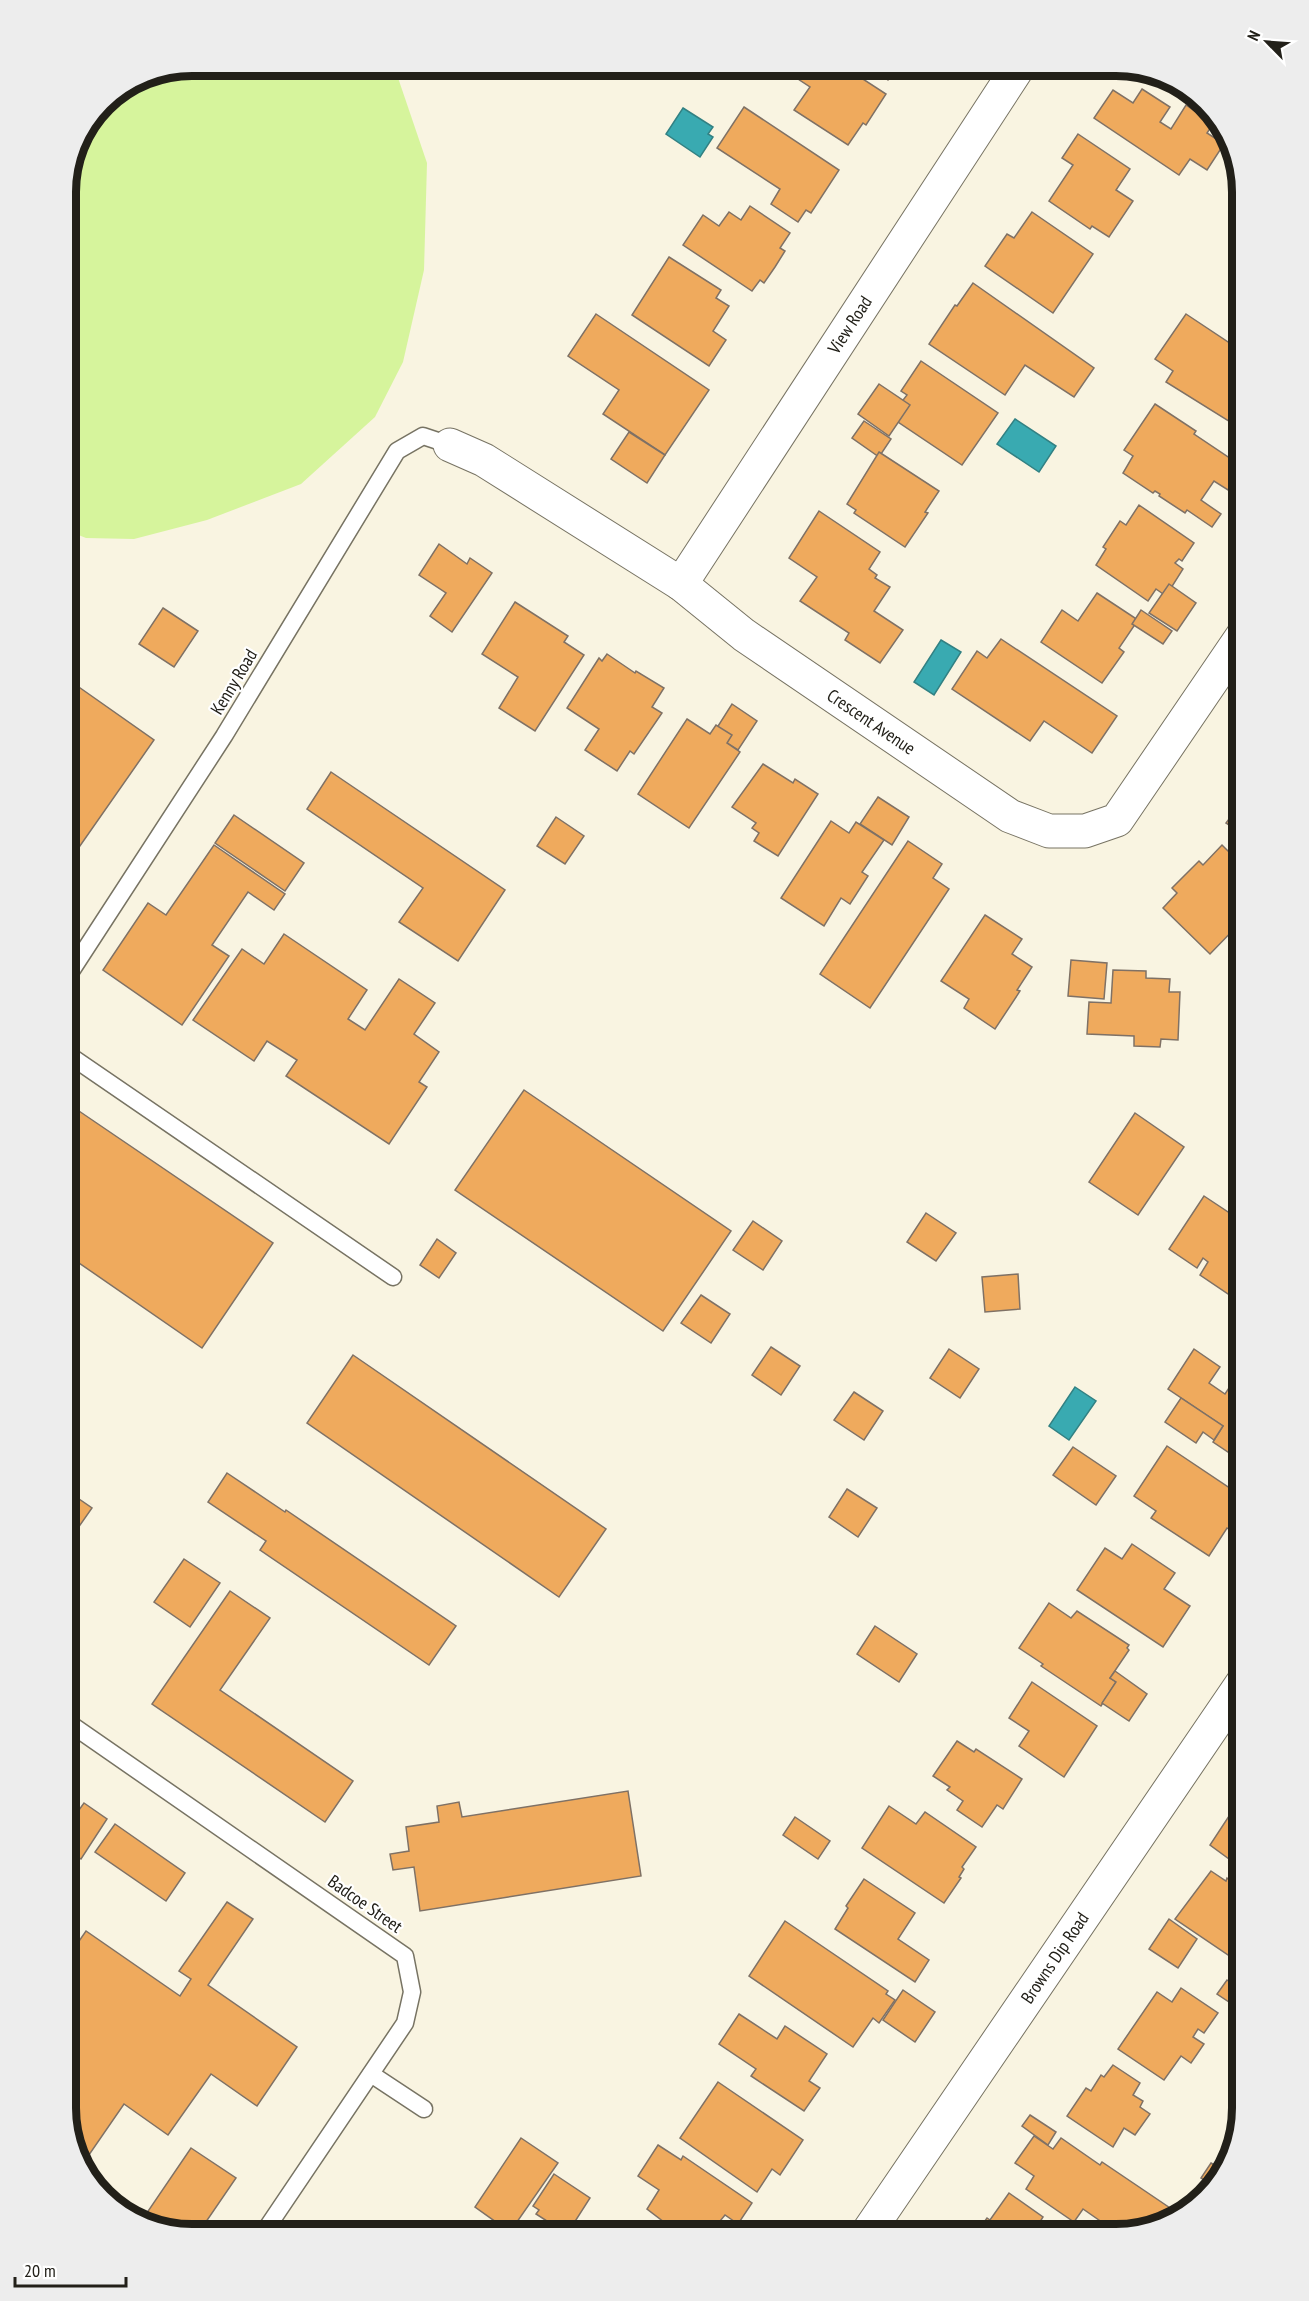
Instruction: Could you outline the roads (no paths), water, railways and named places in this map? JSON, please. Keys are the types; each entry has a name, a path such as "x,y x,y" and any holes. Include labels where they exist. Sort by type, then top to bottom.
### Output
{"street":[{"name":"View Road","path":"681,584 1011,77"},
{"name":"Crescent Avenue","path":"450,446 484,460 681,584 744,636 1000,810 1049,831 1084,831 1117,820 1232,651"},
{"name":"Browns Dip Road","path":"873,2224 1232,1698"}],"lane":[{"name":"Kenny Road","path":"77,963 224,736 397,451 423,436 450,446"},
{"path":"77,1060 393,1277"},
{"name":"Badcoe Street","path":"76,1728 405,1956 412,1992 405,2023 269,2224"},
{"path":"371,2074 424,2109"}],"water":[{"path":"683,108 713,127 708,134 713,137 700,157 666,134"},
{"path":"1015,419 1056,446 1039,472 997,444"},
{"path":"941,640 961,652 934,695 914,682"},
{"path":"1075,1387 1096,1401 1069,1440 1049,1426"}]}
